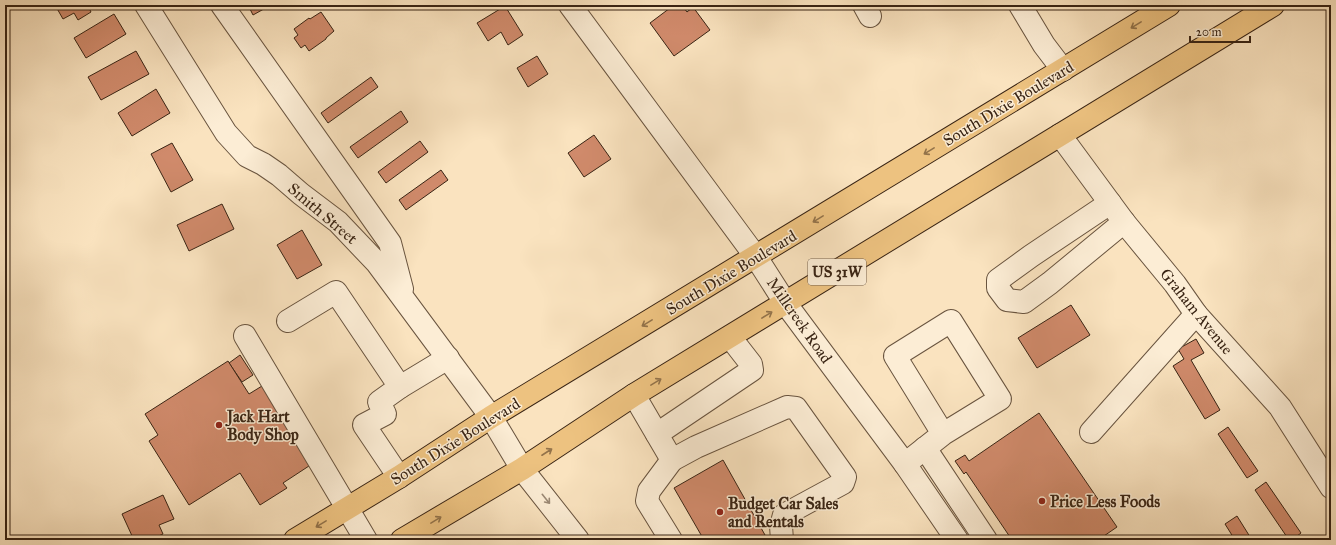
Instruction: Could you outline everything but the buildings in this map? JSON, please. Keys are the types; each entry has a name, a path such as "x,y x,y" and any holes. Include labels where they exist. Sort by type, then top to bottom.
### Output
{"highway":[{"name":"South Dixie Boulevard","path":"295,540 399,477 492,417 1169,5"},
{"name":"US 31W","path":"402,540 522,469 634,395 786,304 1273,5"}],"street":[{"name":"Smith Street","path":"146,5 226,132 247,156 263,164 338,222 377,263 492,417 522,469 578,540"},
{"path":"222,5 390,243 406,301"},
{"name":"Millcreek Road","path":"570,5 756,257 786,304 905,464 957,540"},
{"path":"1020,5 1044,45 1063,70"},
{"name":"Graham Avenue","path":"1060,135 1124,222 1175,284 1196,314 1280,407 1331,487"},
{"path":"1110,203 998,280 998,288 1007,300 1024,302 1050,283 1124,222"},
{"path":"288,321 336,292 400,387"},
{"path":"1090,432 1196,314"},
{"path":"905,464 943,434 1000,399 951,321 895,356 943,434"},
{"path":"245,336 366,540"},
{"path":"657,434 752,370 751,364 730,337"},
{"path":"399,477 364,425 385,414 379,402 400,387 448,358"},
{"path":"634,395 672,460"},
{"path":"671,540 647,501 649,491 672,460 696,447 787,407 796,408 845,477 843,483 784,515 781,526 782,540"},
{"path":"925,448 986,540"}],"place":[{"name":"Jack Hart Body Shop","path":"219,425"},
{"name":"Price Less Foods","path":"1042,501"},
{"name":"Budget Car Sales and Rentals","path":"720,512"}]}
